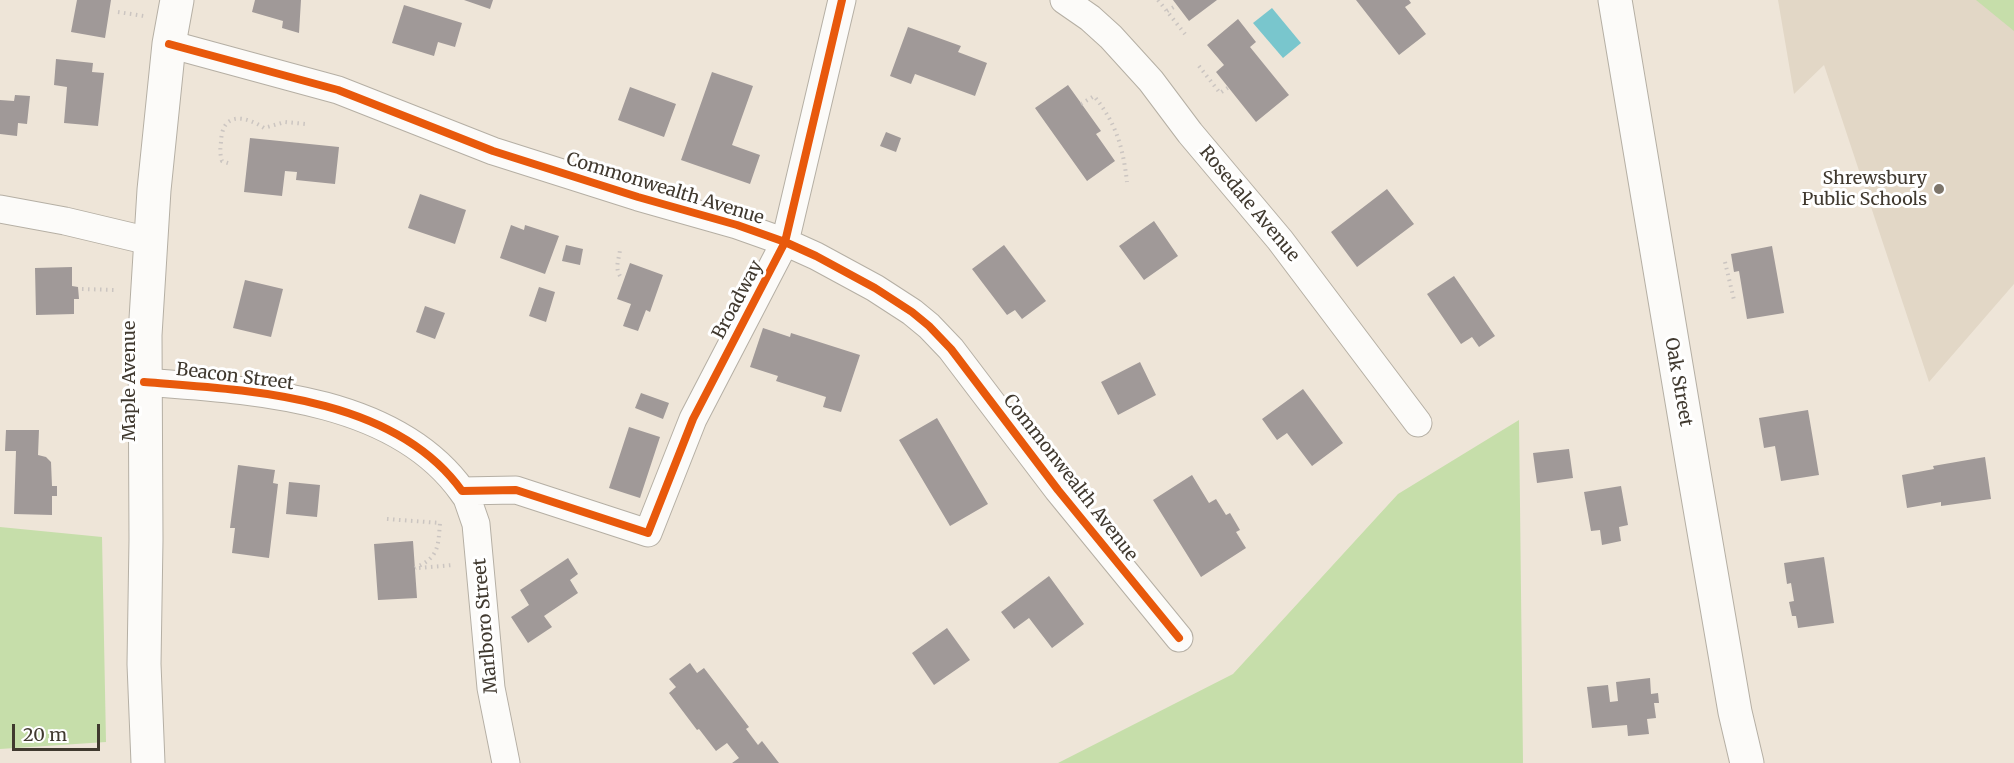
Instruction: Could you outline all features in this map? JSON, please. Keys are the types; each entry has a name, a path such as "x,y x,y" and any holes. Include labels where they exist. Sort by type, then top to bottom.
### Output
{"main road":[{"name":"Maple Avenue","path":"148,763 144,664 146,540 144,382 149,241 169,44 177,0"},
{"name":"Oak Street","path":"1615,0 1701,518 1735,712 1747,763"}],"street":[{"name":"Broadway","path":"462,491 516,490 648,533 693,418 785,242 842,0"},
{"name":"Rosedale Avenue","path":"1064,0 1090,18 1111,37 1151,81 1190,133 1286,248 1418,423"},
{"name":"Commonwealth Avenue","path":"169,44 338,90 493,151 638,197 737,225 785,242 846,270 894,299 929,326 951,349 1058,490 1179,638"},
{"path":"0,209 65,221 149,241"},
{"name":"Beacon Street","path":"144,382 254,391 308,401 346,413 383,427 416,447 436,462 462,491"},
{"name":"Marlboro Street","path":"462,491 467,498 476,524 491,687 507,763"}],"path":[{"path":"1158,0 1185,34"},
{"path":"1167,11 1176,4"},
{"path":"118,12 147,16"},
{"path":"1199,66 1220,93 1229,87"},
{"path":"1082,104 1094,96 1102,106 1117,133 1124,156 1127,182"},
{"path":"228,163 222,162 220,156 221,133 225,123 233,119 255,122 264,128 285,122 306,124"},
{"path":"620,248 616,267 620,276"},
{"path":"1725,262 1734,300"},
{"path":"82,289 116,290"},
{"path":"387,519 441,523 437,550 428,562 415,568 481,564"}],"shaded area":[{"name":"Shrewsbury Public Schools","path":"1778,0 2014,0 2014,284 1929,382 1824,65 1794,94"}],"green space":[{"path":"1976,0 2014,0 2014,31"},
{"path":"1519,420 1523,763 1058,763 1233,674 1398,494"},
{"path":"0,527 102,537 106,742 0,749"}],"water":[{"path":"1272,8 1301,43 1283,58 1253,23"}],"building":[{"path":"77,0 111,0 105,38 71,32"},
{"path":"255,0 301,0 299,33 282,28 283,21 252,12"},
{"path":"464,0 493,0 490,9"},
{"path":"1173,0 1217,0 1189,21"},
{"path":"1356,0 1409,0 1411,3 1405,7 1426,34 1399,55"},
{"path":"404,5 462,23 455,47 438,42 434,56 392,43"},
{"path":"1238,19 1256,42 1250,47 1289,95 1256,122 1216,72 1224,65 1207,45"},
{"path":"908,27 961,46 958,52 987,63 975,96 915,74 911,84 890,76"},
{"path":"56,59 93,63 92,72 104,73 98,126 64,123 67,87 54,85"},
{"path":"712,72 753,86 732,145 760,155 750,184 681,160"},
{"path":"1068,85 1101,131 1096,134 1115,161 1087,181 1035,108"},
{"path":"630,87 676,104 664,137 618,120"},
{"path":"15,95 30,96 27,124 18,123 17,136 0,134 0,100 14,101"},
{"path":"886,132 901,138 896,152 880,146"},
{"path":"250,138 339,147 335,184 296,180 297,172 285,171 282,196 244,192"},
{"path":"1387,189 1414,224 1357,267 1331,232"},
{"path":"420,194 466,210 455,244 408,228"},
{"path":"1154,221 1178,256 1144,280 1119,246"},
{"path":"511,225 524,230 525,225 559,236 545,274 500,258"},
{"path":"566,245 583,249 580,265 562,261"},
{"path":"1004,245 1046,301 1022,319 1015,310 1007,315 972,269"},
{"path":"1772,246 1784,313 1747,319 1739,271 1734,272 1731,254"},
{"path":"630,263 663,275 650,312 646,310 638,331 623,326 631,304 617,299"},
{"path":"72,267 72,286 78,287 79,299 74,299 74,314 36,315 35,268"},
{"path":"1454,276 1495,336 1479,347 1472,337 1461,344 1427,294"},
{"path":"245,280 283,289 271,337 233,328"},
{"path":"539,287 555,292 546,322 529,316"},
{"path":"425,306 445,313 435,339 416,332"},
{"path":"763,328 790,337 791,333 860,355 841,412 823,407 826,397 776,381 778,376 750,367"},
{"path":"1140,362 1156,395 1118,415 1101,382"},
{"path":"1303,389 1343,443 1312,466 1287,433 1277,440 1262,419"},
{"path":"641,393 669,403 663,419 635,408"},
{"path":"1808,410 1819,475 1781,481 1775,446 1764,448 1759,418"},
{"path":"937,418 988,504 950,526 899,440"},
{"path":"629,427 660,437 640,498 609,488"},
{"path":"6,430 39,430 38,455 46,457 51,462 52,486 57,486 57,496 52,496 52,515 14,514 16,451 5,451"},
{"path":"1569,449 1573,478 1537,483 1533,453"},
{"path":"1985,457 1991,499 1941,506 1941,502 1907,508 1902,475 1934,469 1933,466"},
{"path":"238,465 275,470 273,483 278,484 269,558 232,553 235,528 230,528"},
{"path":"1192,475 1209,503 1216,499 1226,515 1230,513 1240,530 1236,532 1246,548 1201,577 1153,500"},
{"path":"289,482 320,485 317,517 286,514"},
{"path":"1621,486 1628,525 1619,527 1621,541 1602,545 1600,530 1591,531 1584,492"},
{"path":"413,541 417,598 378,600 374,544"},
{"path":"1824,557 1834,623 1798,628 1796,616 1792,616 1789,602 1794,601 1791,583 1787,584 1784,563"},
{"path":"568,558 578,574 570,580 578,593 544,616 552,627 528,643 511,617 529,605 520,590"},
{"path":"1049,576 1084,624 1052,648 1029,618 1014,629 1001,612"},
{"path":"947,628 970,660 934,685 912,653"},
{"path":"690,663 697,673 704,668 749,727 746,729 758,745 762,741 779,763 732,763 739,758 727,743 716,751 699,729 697,730 669,693 676,687 669,679"},
{"path":"1650,678 1651,694 1658,693 1659,703 1654,703 1656,718 1647,719 1649,734 1628,736 1627,725 1592,728 1587,687 1608,685 1610,702 1618,701 1616,682"}],"cycle path":[{"path":"144,382 228,389 317,404 359,417 398,435 433,459 462,491 516,490 648,533 693,419 785,242 842,0"},
{"path":"169,44 338,90 493,151 638,197 737,225 816,256 875,288 912,312 951,349 1058,490 1179,638"}],"place":[{"name":"Shrewsbury Public Schools","path":"1939,189"}]}
